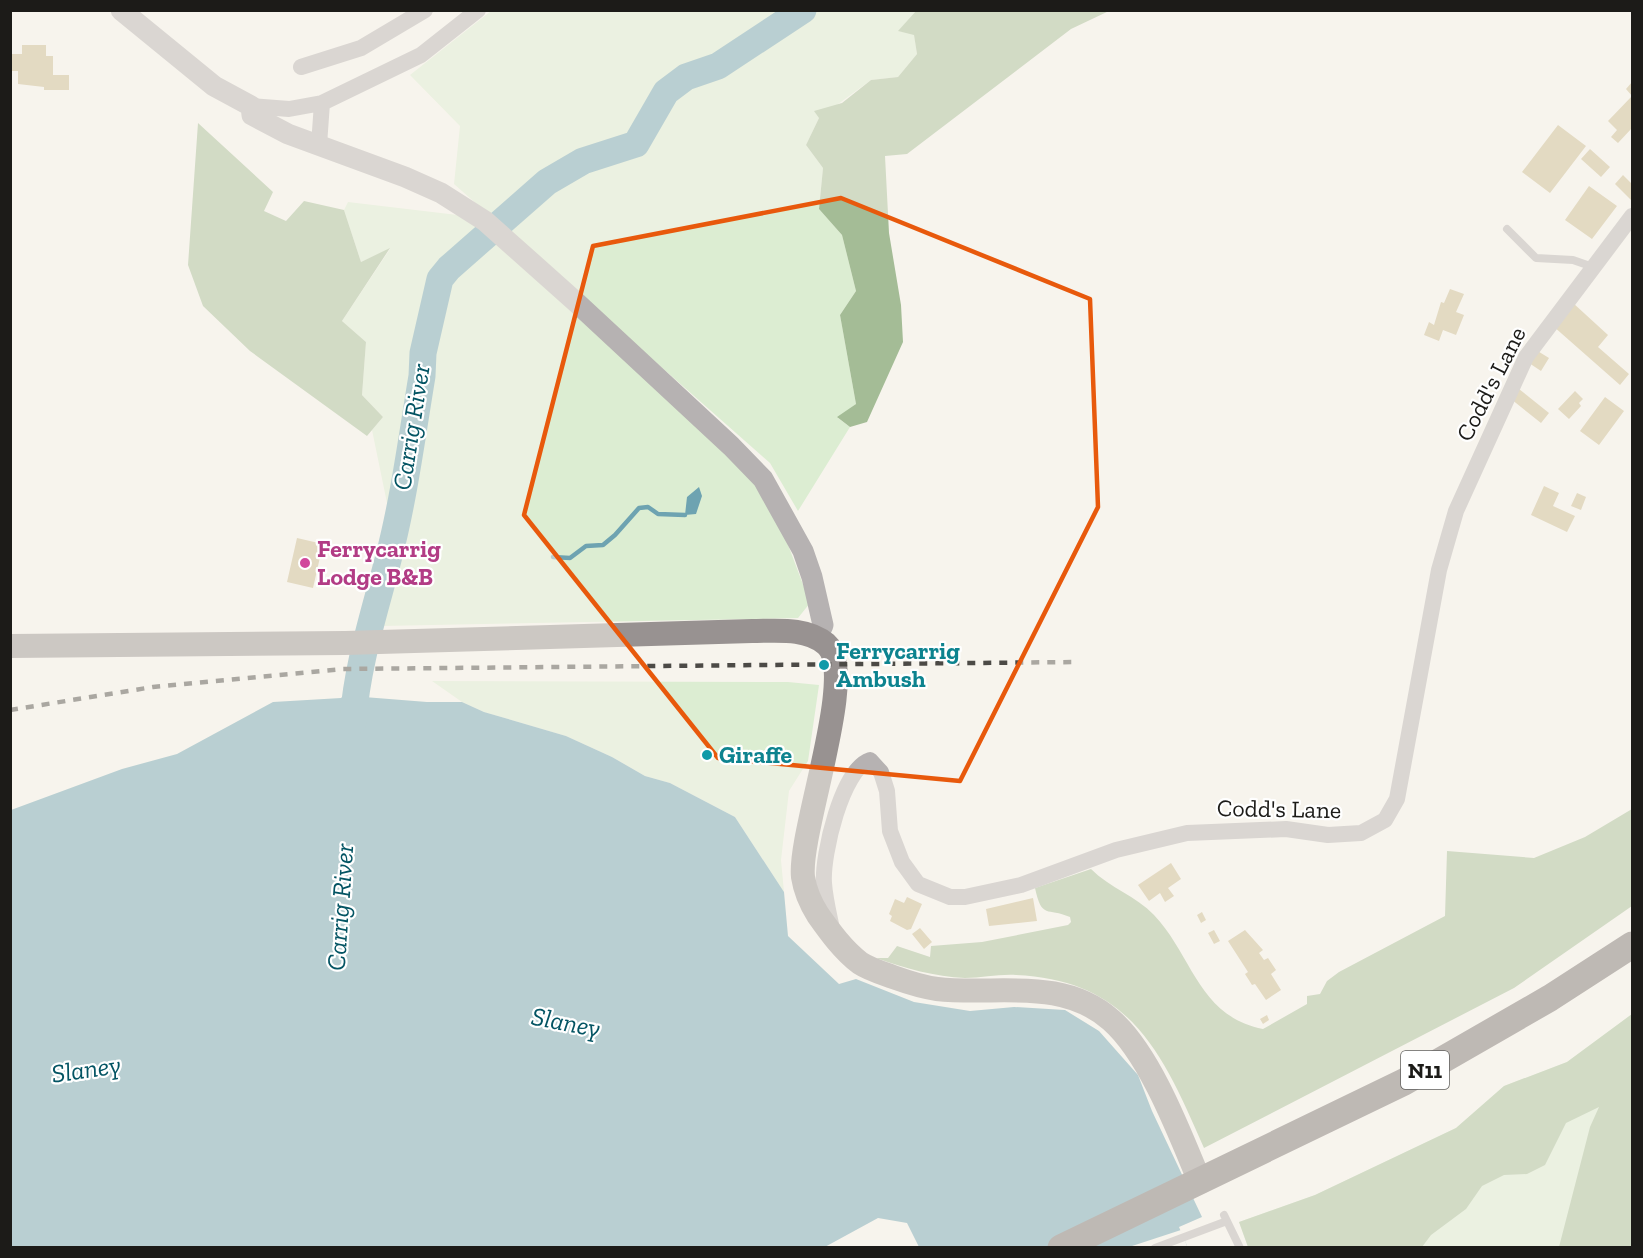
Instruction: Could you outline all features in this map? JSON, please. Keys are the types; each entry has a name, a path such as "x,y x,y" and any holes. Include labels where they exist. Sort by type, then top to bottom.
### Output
{"highway":[{"name":"N11","path":"1061,1248 1404,1082 1550,998 1632,945"}],"main road":[{"path":"10,646 345,643 752,630 801,632 817,638 835,656 836,673 826,753 806,839 803,878 813,909 833,936 861,964 909,983 936,989 1023,989 1053,992 1086,1004 1111,1020 1134,1046 1159,1091 1194,1185"}],"street":[{"path":"121,10 214,87 251,106 289,109 322,103 421,55 478,10"},
{"path":"301,67 361,48 425,10"},
{"path":"319,145 322,103"},
{"path":"251,106 252,115 288,134 423,185 485,221 594,318 731,446 763,479 794,532 812,577 823,625 817,638"},
{"name":"Codd's Lane","path":"833,936 824,882 827,848 831,830 854,772 861,762 870,759 881,772 887,791 890,831 902,862 918,884 950,897 965,897 1021,885 1116,850 1187,833 1286,829 1328,835 1361,833 1385,820 1397,799 1438,570 1456,511 1526,357 1632,216"}],"lane":[{"path":"1506,229 1536,258 1573,260 1593,267"},
{"path":"1155,1248 1225,1218 1240,1248"}],"highlighted area":[{"path":"841,198 1090,299 1098,507 960,781 718,758 524,515 593,246"}],"green space":[{"path":"491,11 916,11 899,31 914,34 917,54 898,77 871,80 819,118 806,145 823,168 819,209 842,235 856,291 840,315 856,404 838,418 850,427 798,511 770,463 454,184 460,126 410,75"},
{"path":"916,11 1109,11 1071,29 907,154 885,156 889,233 901,305 903,342 867,422 850,427 837,417 856,404 840,315 856,291 842,235 819,209 823,168 806,145 819,118 814,111 842,103 871,80 898,77 917,54 914,35 898,31"},
{"path":"198,123 273,192 264,211 286,221 304,201 344,210 361,262 390,248 342,321 366,342 362,395 383,417 367,436 250,351 203,306 188,265"},
{"path":"348,202 466,216 730,454 761,489 787,542 810,603 798,618 381,626 403,522 387,503 372,430 383,417 362,395 366,342 342,321 390,249 361,262 344,210"},
{"path":"432,681 788,682 819,685 808,761 789,791 781,860 784,892 735,817 670,783 645,776 612,757 566,736 484,712 462,702"},
{"path":"1632,809 1632,906 1514,988 1204,1148 1174,1082 1157,1053 1138,1028 1115,1007 1088,991 1055,980 1016,975 965,978 943,976 876,958 888,958 897,946 930,957 931,946 982,942 1068,925 1071,922 1070,917 1043,909 1035,888 1091,869 1154,915 1167,931 1210,998 1241,1022 1263,1029 1307,1004 1307,996 1320,994 1327,981 1339,972 1445,916 1447,851 1534,858 1585,837"},
{"path":"1632,1014 1632,1247 1248,1247 1239,1222 1315,1195 1456,1128 1504,1086 1567,1062"},
{"path":"1632,1014 1632,1247 1559,1247 1590,1127 1599,1107 1566,1123 1545,1165 1527,1174 1504,1175 1482,1186 1466,1209 1431,1235 1422,1247 1248,1247 1239,1222 1315,1195 1456,1128 1504,1086 1567,1062"}],"water":[{"path":"699,487 702,496 696,514 685,515 687,497"},
{"name":"Slaney","path":"356,685 364,697 462,702 484,712 566,736 612,757 645,776 670,783 735,817 784,892 788,936 839,984 856,979 914,1002 970,1011 1014,1007 1065,1010 1099,1031 1138,1075 1152,1111 1202,1217 1179,1227 1188,1248 919,1247 907,1223 878,1218 823,1248 11,1248 11,810 122,769 177,754 273,702 341,698"}],"pier":[{"path":"1181,1230 1187,1246 1129,1247"}],"building":[{"path":"22,45 46,45 46,56 53,56 53,75 69,75 69,90 44,90 44,87 18,84 18,71 10,71 10,54 22,54"},
{"path":"1632,82 1632,96 1626,89"},
{"path":"1632,96 1632,128 1618,143 1611,137 1617,130 1608,121"},
{"path":"1558,125 1586,146 1550,193 1522,172"},
{"path":"1590,149 1610,167 1601,177 1581,159"},
{"path":"1623,175 1632,184 1632,201 1615,184"},
{"path":"1589,186 1617,206 1592,239 1565,220"},
{"path":"1450,289 1464,294 1456,312 1464,315 1456,335 1443,330 1439,341 1424,335 1429,322 1434,325 1441,302 1444,303"},
{"path":"1573,303 1608,335 1598,347 1629,374 1620,385 1553,326"},
{"path":"1536,350 1549,358 1541,371 1529,363"},
{"path":"1519,389 1549,413 1541,423 1511,399"},
{"path":"1575,391 1583,399 1579,403 1581,406 1569,419 1558,409"},
{"path":"1605,397 1624,411 1599,445 1580,431"},
{"path":"1544,486 1559,493 1553,506 1575,516 1567,532 1531,515"},
{"path":"1577,493 1586,497 1581,510 1571,506"},
{"name":"Ferrycarrig Lodge B&B","path":"297,538 323,544 313,588 287,582"},
{"path":"1171,863 1181,879 1168,888 1174,896 1165,902 1160,893 1149,901 1138,885"},
{"path":"907,897 922,904 911,929 907,930 890,921 892,916 889,914 895,899 904,903"},
{"path":"1033,898 1037,921 989,926 986,909"},
{"path":"1202,912 1206,920 1201,923 1197,915"},
{"path":"920,928 932,942 924,949 912,934"},
{"path":"1214,930 1220,941 1214,944 1208,933"},
{"path":"1245,930 1263,950 1259,953 1264,960 1268,958 1276,970 1271,974 1281,990 1266,1000 1255,984 1252,985 1245,974 1248,972 1228,941"},
{"path":"1267,1015 1269,1020 1263,1024 1260,1019"}],"waterway":[{"name":"Carrig River","path":"353,721 362,658 399,512 422,376 423,353 440,279 449,268 547,182 583,161 636,144 666,92 686,77 718,66 803,10"},
{"path":"553,557 570,558 586,546 603,545 639,508 648,507 658,514 685,515"}],"railway":[{"path":"10,710 153,687 343,669 1078,662"}],"place":[{"name":"Ferrycarrig Lodge B&B","path":"305,563"},
{"name":"Ferrycarrig Ambush","path":"824,665"},
{"name":"Giraffe","path":"707,755"}]}
